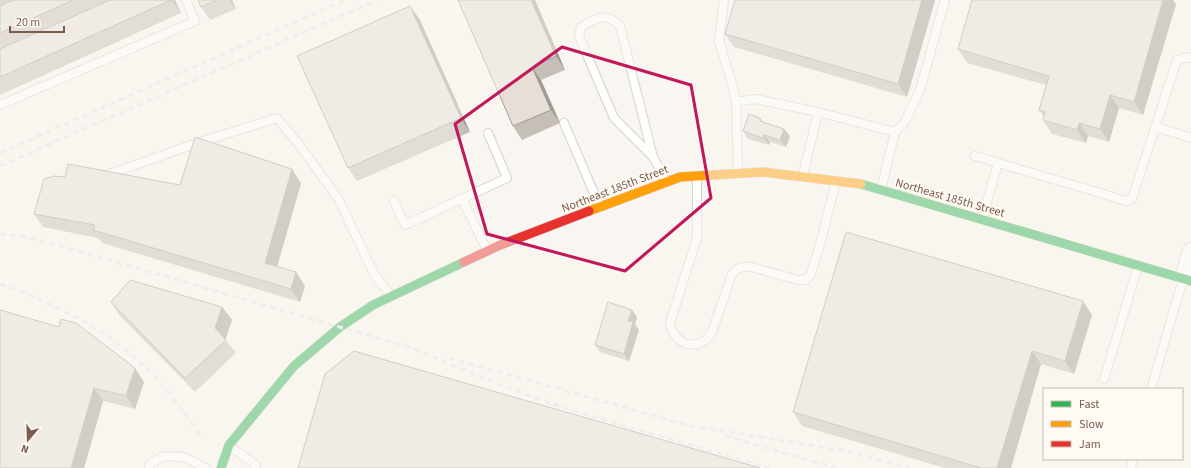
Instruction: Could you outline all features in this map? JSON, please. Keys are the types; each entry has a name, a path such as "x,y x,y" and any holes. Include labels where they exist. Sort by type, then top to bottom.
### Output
{"street":[{"name":"Northeast 185th Street","path":"221,468 229,445 294,366 340,327 373,305 487,252 680,177 763,172 857,183 1187,279"},
{"path":"1187,279 1191,251"}],"lane":[{"path":"0,105 195,21 186,0"},
{"path":"724,0 719,41 736,102 738,173"},
{"path":"881,190 895,132 905,122 920,90 945,0"},
{"path":"653,157 614,118 579,36 581,27 599,18 612,18 620,26 653,157 667,182"},
{"path":"975,156 1126,202 1132,199 1177,60 1188,57 1191,58"},
{"path":"736,102 756,99 818,112 895,132"},
{"path":"803,177 818,112"},
{"path":"107,175 197,143 277,118 301,146 339,200 374,274 392,296"},
{"path":"564,123 600,208"},
{"path":"1156,127 1191,138"},
{"path":"394,201 405,225 508,178 488,133"},
{"path":"982,219 998,163"},
{"path":"697,176 697,238 670,323 671,330 679,340 688,344 704,342 709,338 732,274 737,269 743,266 751,267 798,280 806,280 811,274 836,180"},
{"path":"462,199 487,252"},
{"path":"1104,379 1138,265"},
{"path":"1151,388 1187,279"},
{"path":"229,445 255,464 256,468"},
{"path":"149,468 150,464 164,456 184,457 206,468"}],"highlighted area":[{"path":"562,47 691,85 711,198 625,271 487,234 455,124"}],"building":[{"path":"13,0 73,0 0,33 0,6"},
{"path":"110,0 171,0 0,77 0,49"},
{"path":"198,0 217,0 201,7"},
{"path":"458,0 531,0 556,56 532,67 551,110 513,126"},
{"path":"735,0 922,0 898,84 725,34"},
{"path":"972,0 1163,0 1134,102 1110,95 1100,129 1079,123 1077,130 1043,120 1045,112 1039,110 1049,76 958,49"},
{"path":"410,6 461,118 348,168 297,56"},
{"path":"749,114 760,118 760,121 784,129 780,140 764,135 763,138 743,131"},
{"path":"195,137 292,169 265,263 296,272 291,289 93,230 95,225 34,214 44,179 54,176 65,177 68,164 180,185"},
{"path":"846,232 1083,301 1065,361 1032,351 997,468 981,468 793,412"},
{"path":"130,280 222,307 215,328 226,340 185,378 111,302"},
{"path":"608,302 632,310 628,321 633,322 624,354 595,345"},
{"path":"0,310 59,327 61,319 76,323 135,368 126,396 94,388 71,468 0,468"},
{"path":"354,351 760,468 298,468 325,374"}],"railway":[{"path":"0,153 345,0"},
{"path":"0,166 377,0"},
{"path":"0,234 21,236 50,243 412,348 503,386 556,405 769,468"},
{"path":"0,284 58,308 95,328 112,340 145,367 161,383 202,437"},
{"path":"449,358 687,425 847,451 909,468"},
{"path":"725,436 837,468"}],"traffic: fast":[{"path":"861,184 1191,281"},
{"path":"221,468 229,445 294,366 340,327 373,305 464,262"}],"traffic: slow":[{"path":"589,211 680,177 763,172 861,184"}],"traffic: jam":[{"path":"464,262 498,246 589,211"}]}
